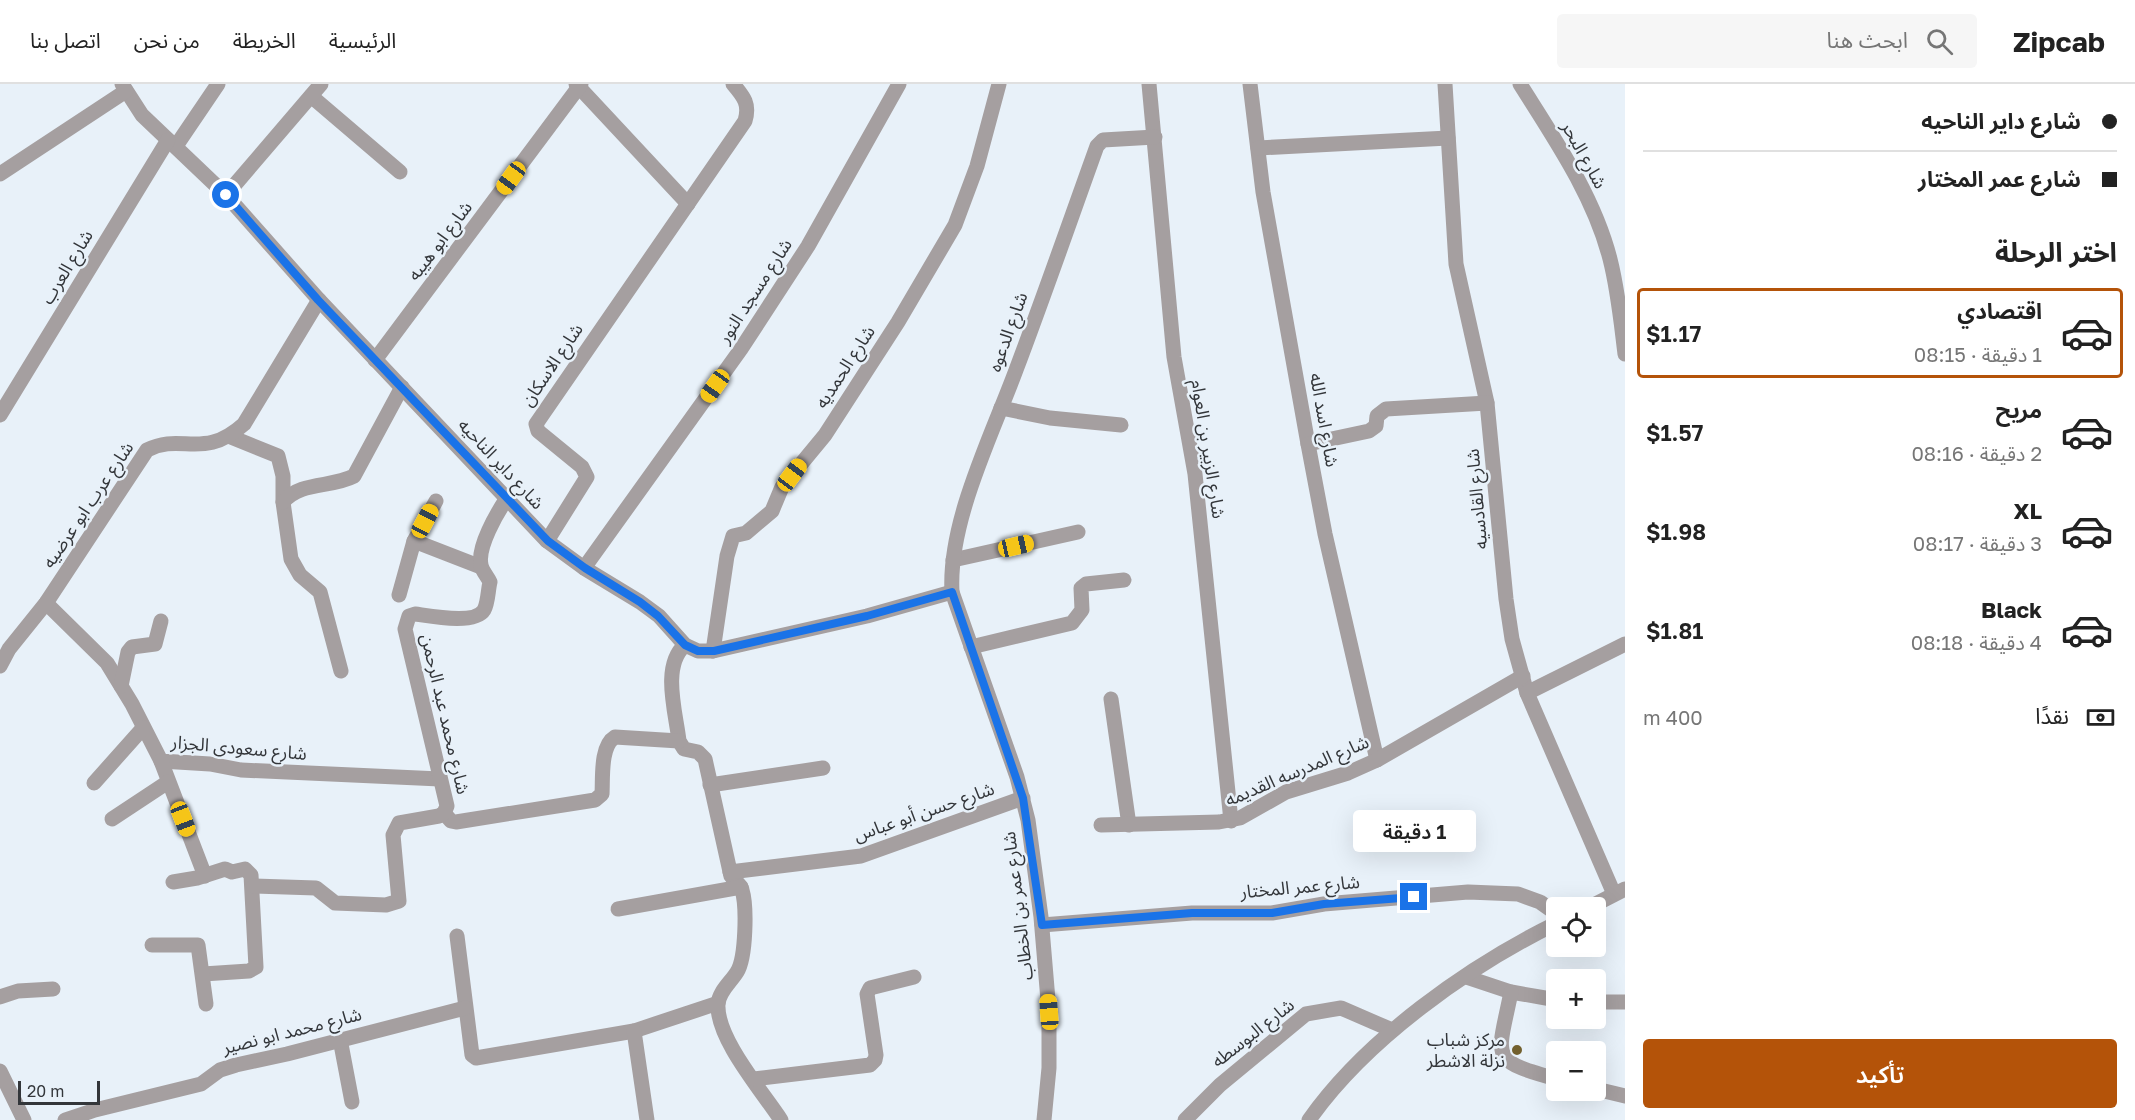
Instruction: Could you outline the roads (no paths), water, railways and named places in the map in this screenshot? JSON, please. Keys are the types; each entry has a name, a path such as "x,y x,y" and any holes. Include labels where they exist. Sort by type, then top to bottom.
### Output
{"street":[{"name":"شارع العرب","path":"0,415 172,143 218,84"},
{"path":"226,195 321,84"},
{"name":"شارع الاسكان","path":"548,541 587,477 582,466 538,430 536,424 745,121 748,107 746,98 733,84"},
{"name":"شارع مسجد النور","path":"585,568 753,330 808,246 899,84"},
{"name":"شارع الحمديه","path":"714,651 727,556 733,536 746,533 772,510 782,487 825,435 955,225 977,166 999,84"},
{"name":"شارع الزبير بن العوام","path":"1149,84 1174,357 1195,474 1231,821"},
{"name":"شارع اسد الله","path":"1250,84 1265,203 1308,444 1325,534 1377,760"},
{"name":"شارع القادسيه","path":"1445,84 1456,264 1487,403 1506,599 1527,693 1619,892"},
{"name":"شارع البحر","path":"1520,84 1563,154 1597,222 1610,258 1625,354"},
{"path":"579,85 688,204"},
{"name":"شارع ابو هيبه","path":"375,360 579,85"},
{"name":"شارع داير الناحيه","path":"124,87 142,115 226,195 318,300 548,541 585,568 640,602 658,616 685,645"},
{"path":"0,174 124,87"},
{"path":"311,96 400,172"},
{"name":"شارع الدعوه","path":"952,592 953,560 971,492 1099,142 1155,138"},
{"path":"1258,148 1448,138"},
{"path":"318,300 244,424 231,436 278,456 283,476 283,502 291,559 300,575 320,592 341,671"},
{"path":"283,502 299,490 354,476 402,387"},
{"path":"1308,444 1369,431 1376,426 1377,416 1386,409 1487,403"},
{"path":"1001,408 1050,418 1120,425"},
{"name":"شارع عرب ابو عرضيه","path":"0,666 9,649 46,603 147,450 174,445 202,446 231,436"},
{"name":"شارع محمد عبد الرحمن","path":"254,886 315,888 335,903 393,904 399,901 393,835 395,827 399,823 444,813 447,806 405,629 406,622 409,616 415,615 466,619 477,616 484,610 490,582 481,567 487,536 507,498"},
{"path":"399,595 414,541 436,501"},
{"path":"953,560 1078,532"},
{"path":"414,541 481,567"},
{"path":"971,647 1072,623 1082,610 1081,588 1086,584 1124,580"},
{"path":"457,936 472,1055 476,1058 634,1031 677,1014 718,1003 740,965 745,920 741,887 731,876 702,755 684,749 679,741 672,672 675,657 685,645 698,651 714,651 867,616 952,592"},
{"name":"شارع عمر بن الخطاب","path":"952,592 1023,798 1042,925 1049,1034 1049,1068 1044,1120"},
{"name":"شارع سعودى الجزار","path":"46,603 107,663 161,761 210,764 241,770 440,779"},
{"path":"121,686 128,652 132,647 155,644 160,621"},
{"path":"1527,693 1625,644"},
{"name":"شارع المدرسه القديمه","path":"1101,825 1231,821 1286,792 1348,773 1377,760 1523,676"},
{"path":"1111,699 1129,825"},
{"path":"93,783 144,728"},
{"path":"444,813 451,821 456,822 595,800 602,794 606,750 610,739 615,737 679,741"},
{"path":"161,761 205,876"},
{"path":"710,785 823,768"},
{"path":"112,819 168,782"},
{"name":"شارع حسن أبو عباس","path":"730,872 861,856 1023,798"},
{"path":"173,882 205,876 225,869 232,872 245,869 251,875 254,886 256,967 249,971 203,974"},
{"path":"618,909 741,887"},
{"name":"شارع عمر المختار","path":"1042,925 1192,913 1272,913 1324,904 1468,892 1518,894 1546,906"},
{"path":"1309,1120 1324,1099 1392,1030 1434,997 1546,930"},
{"path":"152,945 198,945 206,1004"},
{"path":"754,1079 870,1065 876,1055 867,994 870,988 914,977"},
{"path":"1466,977 1511,992 1546,998"},
{"path":"0,997 18,990 53,989"},
{"path":"1511,992 1500,1047 1504,1058 1512,1066 1546,1075"},
{"path":"1606,1002 1625,1002"},
{"path":"718,1003 728,1040 736,1057 754,1079 781,1120"},
{"name":"شارع محمد ابو نصير","path":"65,1120 95,1110 201,1084 220,1070 236,1065 465,1008"},
{"name":"شارع البوسطه","path":"1185,1120 1220,1085 1306,1014 1341,1008 1392,1030"},
{"path":"634,1031 650,1118"},
{"path":"340,1039 352,1102"},
{"path":"0,1071 24,1120"},
{"path":"1606,1091 1625,1096"}],"place":[{"name":"مركز شباب نزلة الاشطر","path":"1517,1050"}]}
